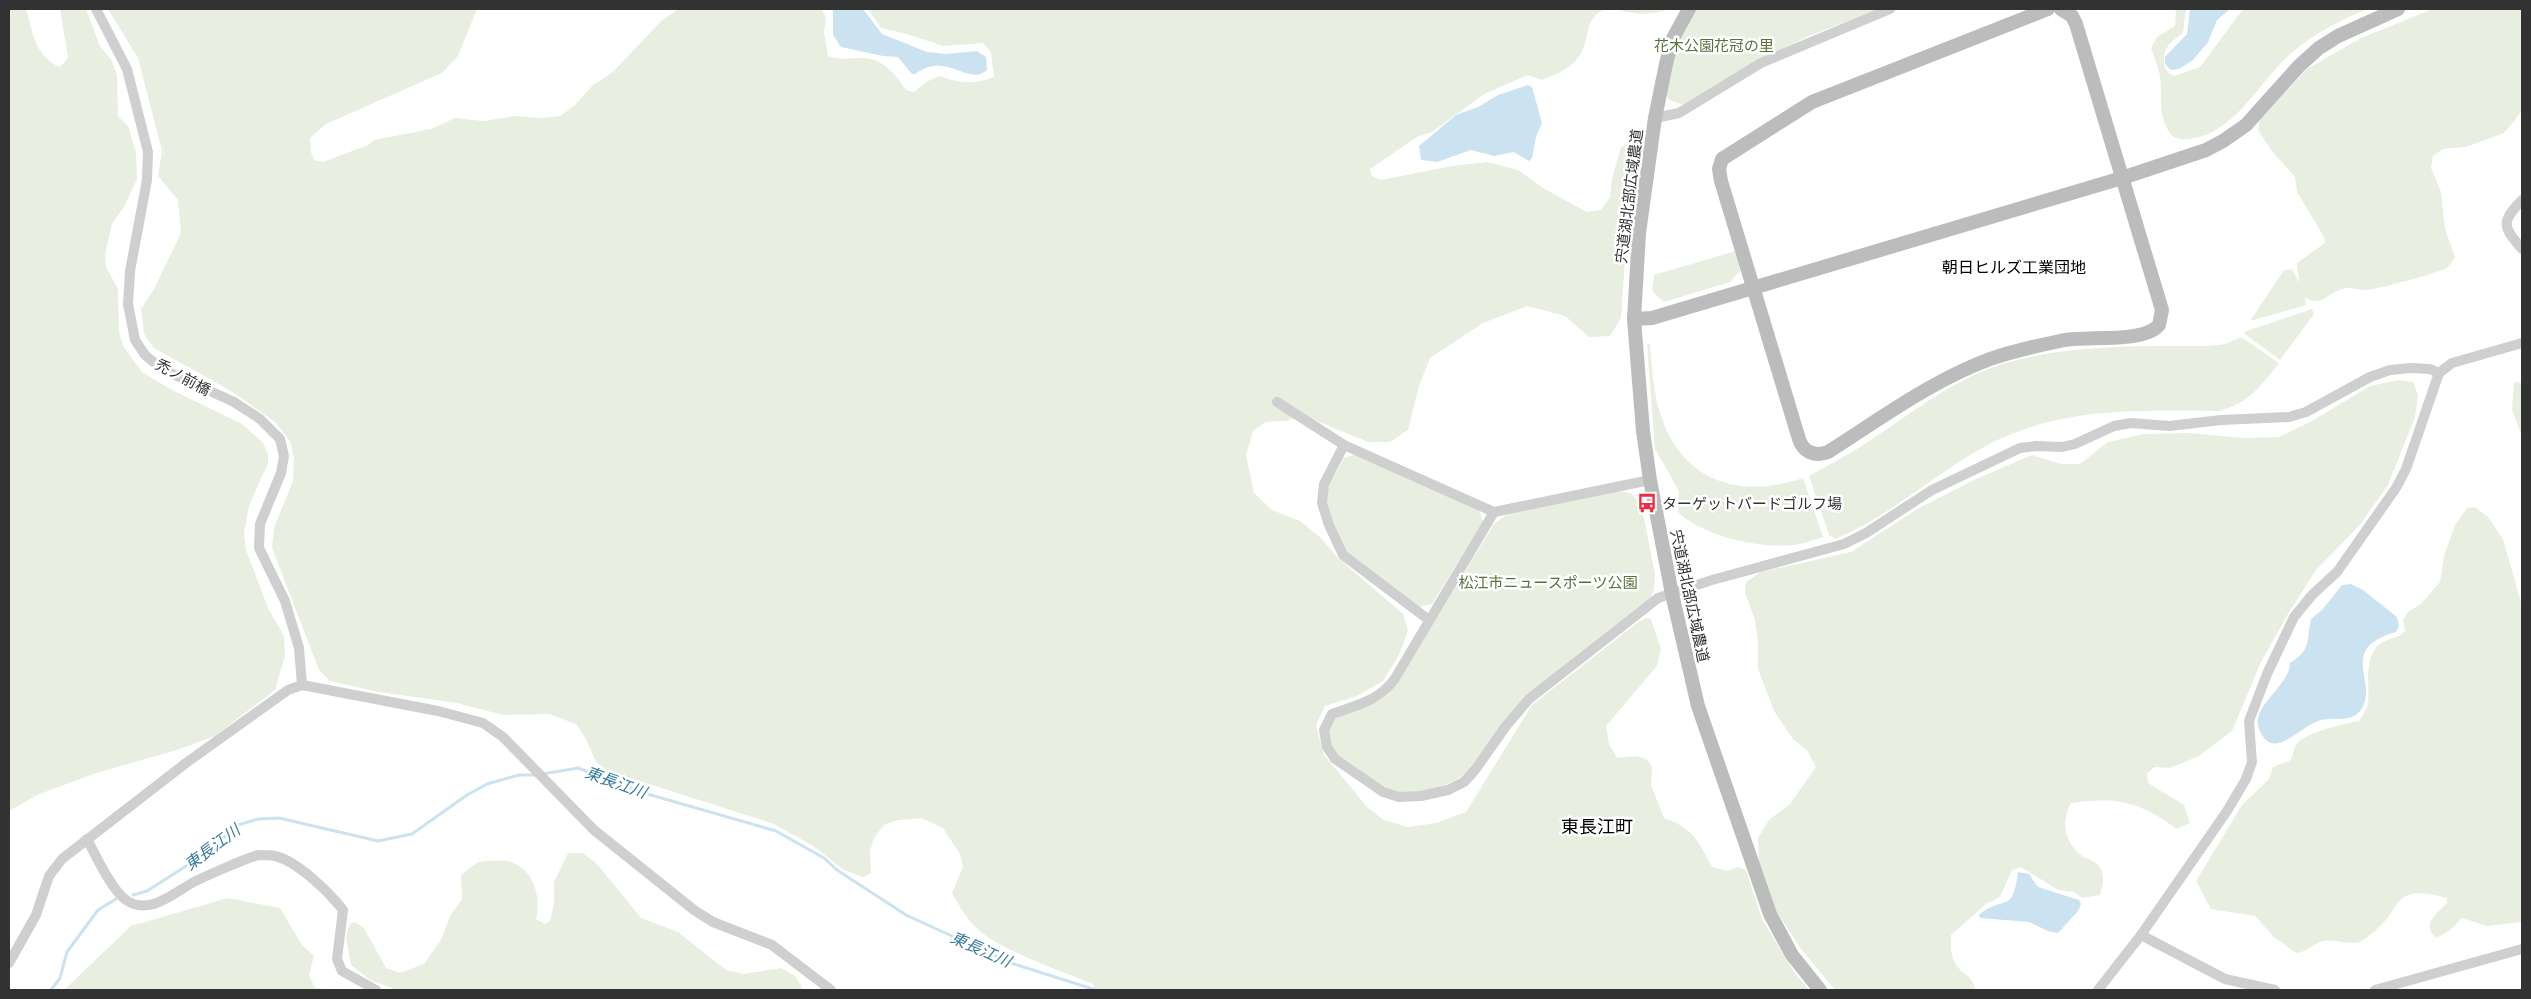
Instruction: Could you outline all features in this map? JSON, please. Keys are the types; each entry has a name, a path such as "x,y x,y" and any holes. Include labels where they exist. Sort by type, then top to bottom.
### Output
{"street":[{"name":"禿ノ前橋","path":"96,9 126,69 148,152 147,180 130,271 128,304 135,340 145,355 162,369 234,402 260,419 280,439 284,456 281,473 260,524 259,548 285,601 299,648 302,685"},
{"name":"宍道湖北部広域農道","path":"1689,9 1672,40 1655,118 1639,233 1634,319 1637,373 1650,480 1672,594 1698,706 1764,898 1780,935 1792,955 1820,990"},
{"path":"1655,118 1679,113 1769,59 1890,9"},
{"path":"2048,9 1812,102 1722,159 1720,169 1721,182 1752,288 1800,443 1810,452 1824,454 1932,386 1990,359 2018,350 2067,339 2138,336 2148,334 2156,329 2161,320 2162,310 2076,24 2065,9 2061,9"},
{"path":"1634,319 1652,318 2180,160 2223,141 2246,125 2299,66 2319,48 2338,36 2398,9"},
{"path":"2522,200 2508,215 2505,223 2508,233 2522,248"},
{"path":"2098,990 2141,935 2227,811 2246,779 2252,762 2249,721 2267,674 2294,618 2312,595 2337,572 2396,488 2406,469 2439,373 2452,363 2522,343"},
{"path":"1494,512 1385,692 1373,699 1332,714 1324,730 1327,747 1335,759 1383,792 1399,797 1422,796 1448,790 1464,782 1476,770 1506,726 1529,700 1658,598 1712,580 1844,544 1866,533 1932,490 2020,448 2062,447 2114,426 2131,423 2169,426 2220,420 2289,417 2306,412 2370,377 2390,370 2430,369 2439,373"},
{"path":"1278,402 1344,445 1494,512 1650,480"},
{"path":"1344,445 1324,484 1322,503 1329,525 1343,555 1429,620"},
{"path":"9,963 36,915 49,876 62,859 209,746 288,690 302,685 438,711 483,723 503,736 594,830 694,910 713,922 772,945 831,990"},
{"path":"87,839 117,890 126,900 140,905 161,903 194,882 259,855 275,856 291,863 333,897 343,910 337,959 342,971 376,990"},
{"path":"2141,935 2225,979 2275,990"},
{"path":"2375,990 2522,948"}],"green space":[{"path":"9,9 26,9 33,35 40,50 52,63 60,67 68,58 60,9 86,9 100,46 112,61 117,75 118,116 128,126 136,152 137,179 124,207 112,224 105,255 106,267 118,289 119,332 123,346 142,372 172,390 242,424 263,443 268,454 268,463 249,506 244,533 246,550 268,608 284,636 285,656 275,690 215,736 177,750 96,773 37,795 9,811"},
{"path":"108,9 477,9 458,56 442,73 326,124 310,138 311,152 314,160 323,162 368,145 374,140 431,129 455,118 483,121 516,116 543,118 560,116 575,105 592,86 613,72 662,20 679,9 822,9 826,18 824,33 828,56 863,58 877,61 893,73 906,90 914,92 926,82 939,76 966,82 994,77 991,52 983,43 943,46 881,28 868,9 1604,9 1593,19 1580,55 1568,67 1542,80 1528,75 1484,94 1432,132 1417,137 1370,169 1372,176 1381,180 1452,166 1488,162 1518,170 1543,188 1587,212 1601,210 1610,197 1612,179 1621,147 1631,144 1639,149 1636,189 1627,231 1621,318 1610,336 1589,337 1565,316 1527,306 1483,323 1430,358 1419,386 1408,430 1390,442 1368,442 1302,415 1286,421 1266,422 1253,431 1246,455 1254,493 1272,510 1300,521 1321,538 1336,556 1403,614 1408,630 1399,655 1383,681 1357,696 1325,706 1316,725 1324,755 1368,808 1384,820 1408,827 1436,823 1466,812 1532,705 1637,623 1646,618 1651,619 1661,649 1657,666 1606,726 1609,744 1617,758 1637,756 1648,760 1652,767 1651,785 1664,818 1681,826 1694,836 1712,867 1727,871 1738,867 1746,870 1762,919 1794,972 1809,990 1095,990 1093,984 1013,951 977,929 963,912 952,893 963,867 960,854 943,828 921,818 898,820 884,825 874,838 870,851 871,873 863,877 844,870 813,846 774,824 608,771 596,762 586,739 576,724 549,714 503,715 457,703 379,692 330,681 319,670 272,548 274,528 293,481 294,458 290,441 276,423 231,391 154,348 144,334 141,309 154,289 181,233 178,200 158,176 162,151 138,58"},
{"path":"1616,9 1668,9 1642,14"},
{"name":"花木公園花冠の里","path":"1696,9 1879,9 1809,36 1755,62 1684,105 1669,100 1666,93 1677,43"},
{"path":"2176,9 2186,9 2183,33 2169,44 2164,54 2165,67 2174,76 2200,67 2243,9 2368,9 2327,28 2289,55 2244,106 2218,129 2203,136 2184,139 2171,135 2163,119 2158,66 2151,48 2157,37 2175,26"},
{"path":"2433,9 2522,9 2522,111 2504,133 2466,147 2443,149 2433,156 2431,168 2441,192 2445,229 2455,257 2448,267 2434,273 2372,289 2341,289 2317,301 2305,298 2306,305 2250,321 2284,270 2292,269 2299,283 2297,263 2325,243 2324,237 2297,192 2295,177 2271,150 2258,130 2260,120 2307,69 2361,38"},
{"path":"1736,251 1741,270 1730,282 1664,302 1652,291 1654,275"},
{"path":"2312,309 2314,314 2280,360 2244,332"},
{"path":"2241,337 2279,363 2253,393 2238,404 2218,411 2157,411 2098,414 2041,424 2012,434 1984,447 1892,508 1855,530 1835,539 1829,535 1809,476 1852,452 1962,381 2002,364 2053,353 2105,348 2209,346 2225,344"},
{"path":"1647,344 1650,344 1654,388 1660,413 1670,436 1682,455 1698,469 1715,479 1735,485 1757,487 1803,478 1823,537 1794,545 1780,546 1749,543 1701,528 1678,512 1679,491 1655,449"},
{"path":"2399,380 2413,382 2418,395 2415,417 2388,485 2359,526 2316,570 2288,614 2261,662 2232,731 2199,756 2170,768 2155,767 2147,773 2148,783 2184,805 2190,823 2177,829 2151,812 2127,803 2087,801 2071,803 2065,824 2068,838 2075,850 2101,868 2103,880 2100,895 2082,898 2074,892 2058,890 2021,867 2012,870 2000,897 1986,904 1951,935 1953,959 1960,970 1970,978 1976,990 1835,990 1801,949 1775,909 1759,866 1758,838 1769,820 1790,804 1816,767 1807,750 1793,739 1774,711 1758,669 1758,641 1755,620 1745,593 1746,582 1761,572 1851,552 1919,508 1976,479 2032,455 2061,464 2080,464 2108,442 2144,434 2188,433 2246,438 2279,437 2312,421 2370,386"},
{"path":"2514,382 2522,383 2522,436 2512,410"},
{"name":"松江市ニュースポーツ公園","path":"1357,454 1479,509 1483,522 1432,604 1419,607 1348,554 1334,528 1325,497 1329,485 1344,458"},
{"name":"松江市ニュースポーツ公園","path":"1618,491 1631,493 1641,506 1655,574 1654,590 1651,597 1574,657 1469,771 1453,781 1432,790 1421,793 1400,794 1385,789 1337,755 1327,739 1327,730 1331,721 1342,713 1377,701 1393,688 1494,524 1506,515 1527,509"},
{"path":"2475,507 2488,517 2503,539 2522,606 2522,922 2487,926 2462,918 2449,931 2436,938 2432,933 2430,924 2435,915 2447,903 2447,898 2415,893 2406,896 2400,901 2382,924 2361,941 2350,943 2324,941 2296,953 2274,937 2255,916 2211,909 2196,881 2242,805 2269,779 2273,767 2291,760 2295,746 2300,740 2325,729 2359,721 2368,703 2368,669 2375,649 2382,642 2405,631 2403,620 2408,612 2421,604 2440,582 2444,556 2455,525 2467,508"},
{"path":"568,853 583,853 598,865 641,918 678,932 726,970 743,974 781,968 794,975 802,990 397,990 370,980 351,965 346,936 350,924 354,922 364,928 386,968 400,973 424,964 442,938 450,916 462,899 461,875 480,862 505,861 523,869 530,877 537,897 536,919 545,924 550,921 554,904 554,882"},
{"path":"228,898 280,908 302,945 314,956 309,975 315,988 336,990 64,990 131,926"}],"water":[{"path":"833,9 863,9 882,34 927,52 946,54 977,51 986,57 987,70 980,74 972,74 937,66 912,74 898,57 883,56 841,47 833,35"},
{"path":"2190,9 2230,9 2217,20 2208,42 2193,60 2179,69 2171,70 2165,64 2165,57 2187,34"},
{"path":"1528,85 1532,87 1542,123 1536,137 1532,158 1529,161 1514,152 1494,156 1471,150 1437,162 1421,160 1419,146 1456,115 1478,107 1498,95"},
{"path":"2351,584 2363,590 2397,617 2399,626 2396,632 2378,639 2368,648 2363,657 2365,701 2360,711 2352,717 2321,720 2287,740 2272,743 2265,739 2259,729 2260,712 2284,680 2290,663 2305,649 2311,619 2322,610 2342,585"},
{"path":"2018,872 2029,874 2038,887 2079,900 2081,904 2078,911 2058,933 2048,931 2029,922 1980,918 1979,915 1988,909 2010,899 2016,886"}],"waterway":[{"name":"東長江川","path":"543,774 578,768 644,793 776,831 824,858 837,870 906,915 1011,963 1096,990"},
{"name":"東長江川","path":"133,895 147,891 202,856 238,825 258,819 279,818 378,841 412,834 467,795 487,784 519,775 537,775"},
{"name":"東長江川","path":"51,990 60,978 67,952 98,910 116,899"}],"place":[{"name":"ターゲットバードゴルフ場","path":"1647,503"}],"district":[{"name":"朝日ヒルズ工業団地","path":"2014,267"},
{"name":"東長江町","path":"1597,826"}]}
